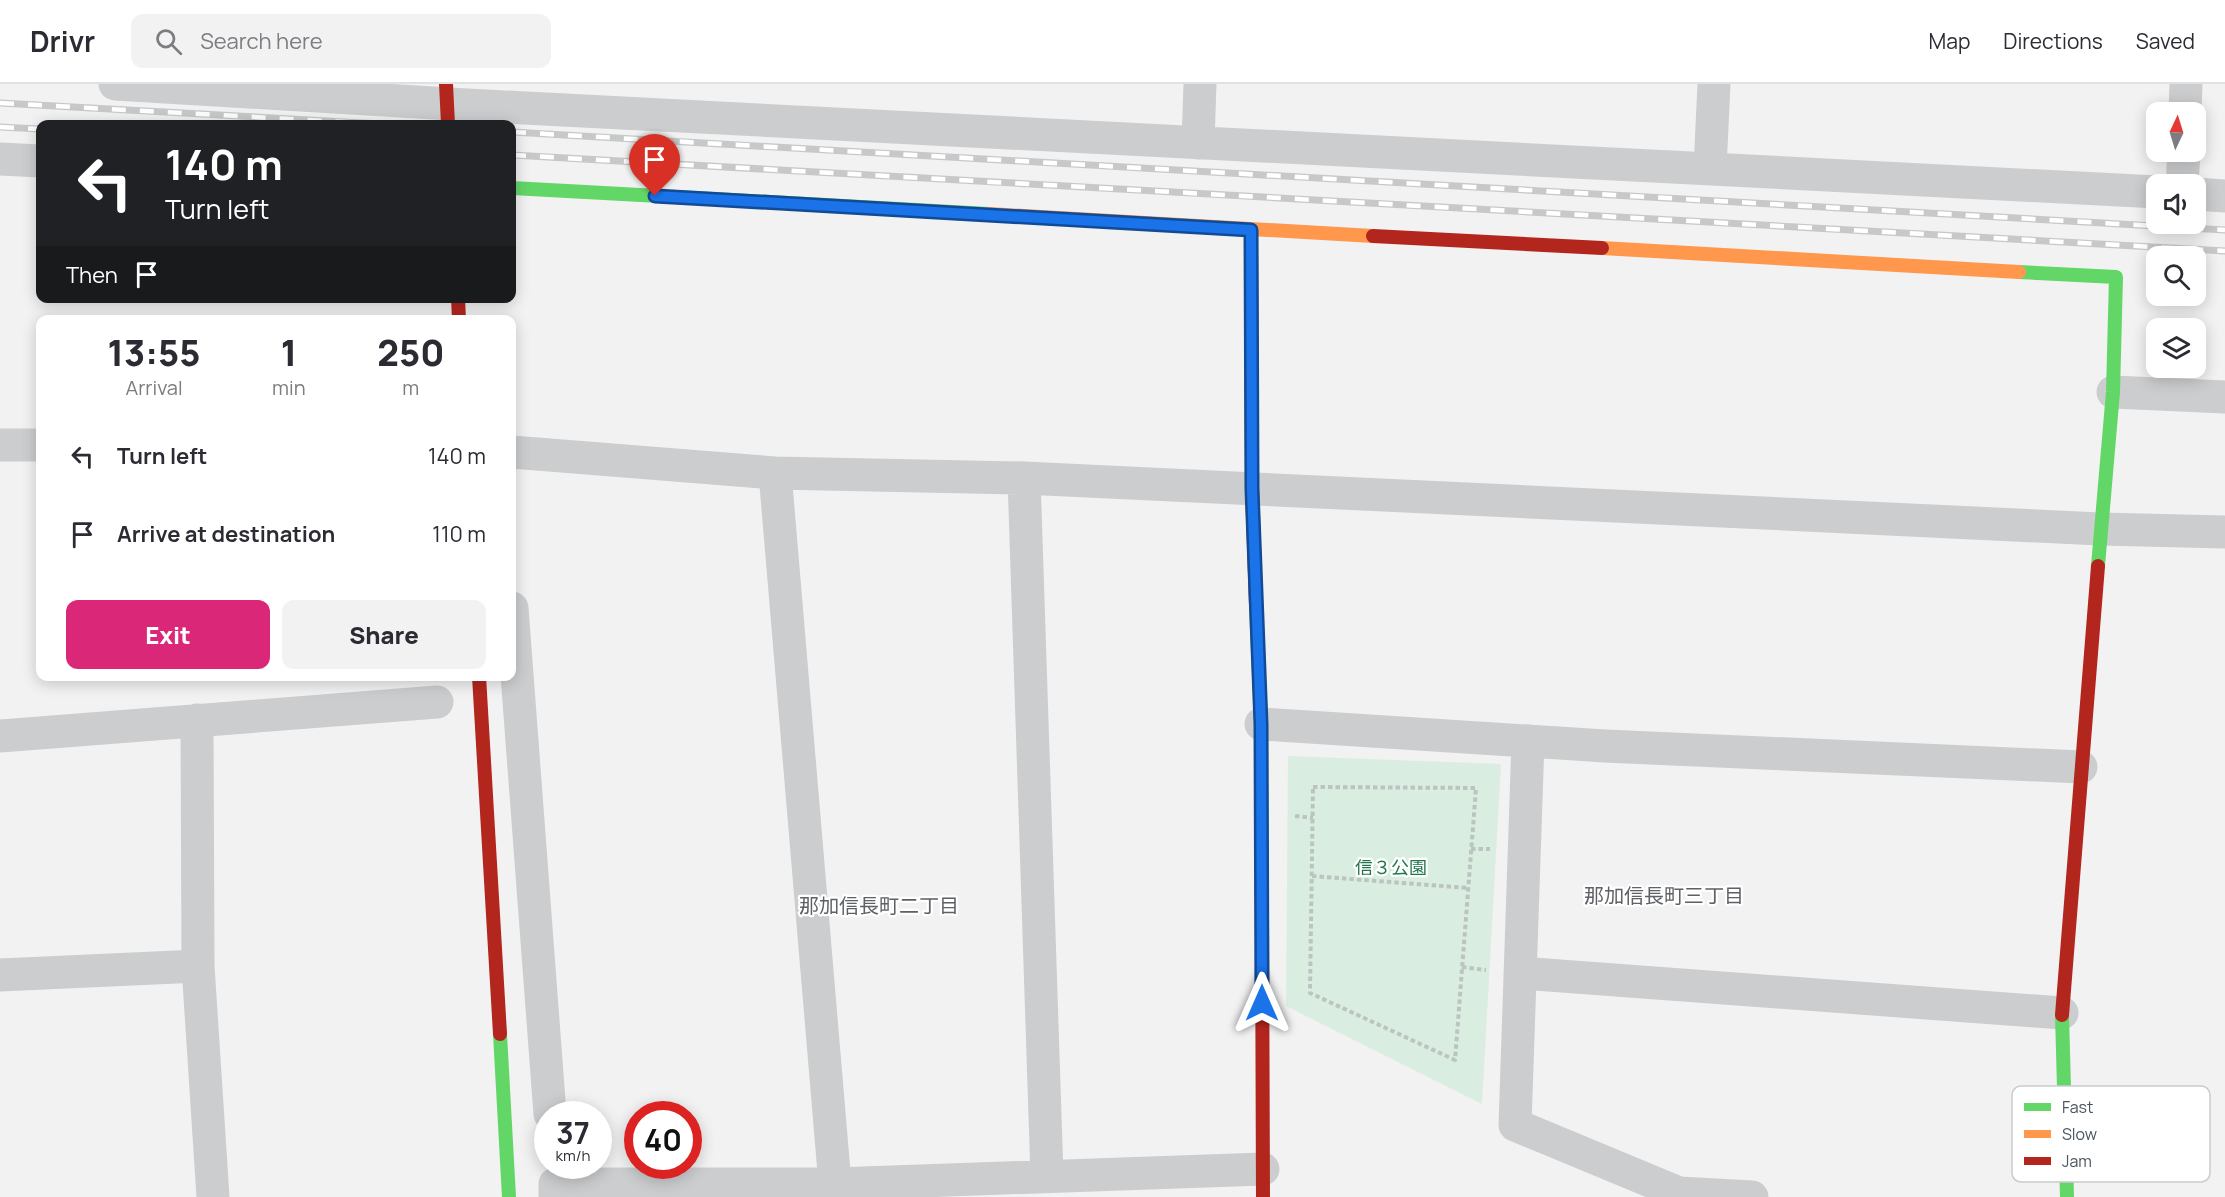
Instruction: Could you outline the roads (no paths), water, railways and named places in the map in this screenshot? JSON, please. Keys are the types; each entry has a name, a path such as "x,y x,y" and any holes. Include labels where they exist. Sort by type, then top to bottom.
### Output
{"street":[{"path":"115,84 467,105 2146,191"},
{"path":"446,84 448,120"},
{"path":"1198,143 1200,84"},
{"path":"1710,169 1714,84"},
{"path":"2185,102 2186,84"},
{"path":"0,159 36,161"},
{"path":"516,188 2116,277 2113,392 2100,528 2062,1012 2064,1086"},
{"path":"2206,195 2225,196"},
{"path":"555,1182 835,1184 1047,1176 1263,1183 1261,724 1252,489 1251,230"},
{"path":"2113,392 2225,397"},
{"path":"0,445 36,445"},
{"path":"516,452 774,473 1024,478 2225,532"},
{"path":"774,473 835,1184"},
{"path":"1024,478 1047,1176"},
{"path":"516,661 549,1101"},
{"path":"479,681 509,1197"},
{"path":"0,736 437,702"},
{"path":"197,720 198,966 213,1197"},
{"path":"1261,724 1605,746 2081,767"},
{"path":"1528,741 1515,1125 1679,1193 1752,1197"},
{"path":"0,975 198,966"},
{"path":"1520,973 2062,1012"},
{"path":"2067,1182 2067,1197"}],"railway":[{"path":"0,103 308,120"},
{"path":"0,127 36,129"},
{"path":"516,132 2225,230"},
{"path":"516,155 2225,251"}],"district":[{"name":"那加信長町三丁目","path":"1664,895"},
{"name":"那加信長町二丁目","path":"879,905"}],"park label":[{"name":"信３公園","path":"1391,867"}]}
